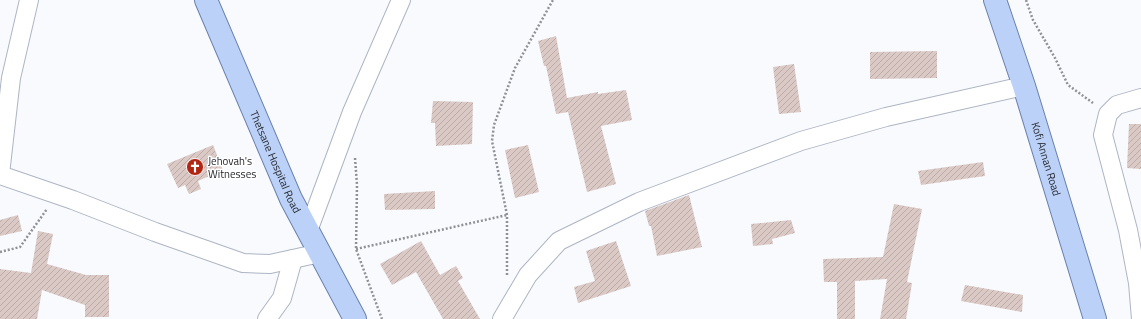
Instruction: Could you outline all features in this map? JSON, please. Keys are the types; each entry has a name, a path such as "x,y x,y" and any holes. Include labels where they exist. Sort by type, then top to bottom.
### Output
{"main road":[{"name":"Thetsane Hospital Road","path":"206,0 291,199 355,319"},
{"name":"Kofi Annan Road","path":"995,0 1024,86 1095,319"}],"street":[{"path":"29,0 11,78 0,174 243,263 270,264 320,253"},
{"path":"308,231 352,112 401,0"},
{"path":"502,319 528,275 559,242 639,202 801,141 886,117 1024,86"},
{"path":"1141,98 1117,105 1108,114 1103,135 1128,230 1138,283 1141,319"},
{"path":"268,319 282,298 293,259"}],"path":[{"path":"507,276 507,214 492,141 494,125 515,68 553,0"},
{"path":"1026,0 1033,20 1055,58 1068,85 1108,114"},
{"path":"355,156 357,185 356,249 382,319"},
{"path":"0,252 20,247 57,194"},
{"path":"356,249 507,214"}],"building":[{"path":"556,36 567,98 598,92 598,94 626,90 632,120 601,126 616,184 587,192 568,112 556,114 546,66 544,66 538,41"},
{"path":"937,51 937,78 870,79 870,52"},
{"path":"794,64 801,112 779,114 773,67"},
{"path":"433,101 473,102 472,144 436,146 435,123 431,123"},
{"path":"1129,124 1141,124 1141,169 1127,168"},
{"name":"Jehovah's Witnesses","path":"213,145 223,170 198,181 201,189 189,194 185,185 178,188 167,164"},
{"path":"528,145 539,192 515,198 505,150"},
{"path":"983,162 985,176 921,185 918,171"},
{"path":"435,191 435,209 385,210 384,194"},
{"path":"689,195 702,247 657,256 651,226 649,226 645,211"},
{"path":"894,204 922,209 907,282 912,283 906,319 880,319 887,279 855,281 855,319 837,319 837,282 824,282 823,259 883,257"},
{"path":"18,215 22,231 0,236 0,220"},
{"path":"791,220 795,233 772,239 773,244 753,246 751,224"},
{"path":"38,231 53,234 47,264 86,275 109,275 109,317 85,317 85,305 42,290 37,319 0,319 0,269 31,273"},
{"path":"421,241 440,275 456,266 463,278 458,281 480,319 443,319 416,272 392,285 380,264"},
{"path":"616,241 631,286 578,303 574,287 595,281 586,251"},
{"path":"965,285 1023,295 1022,312 961,301"}],"place":[{"name":"Jehovah's Witnesses","path":"195,167"}]}
